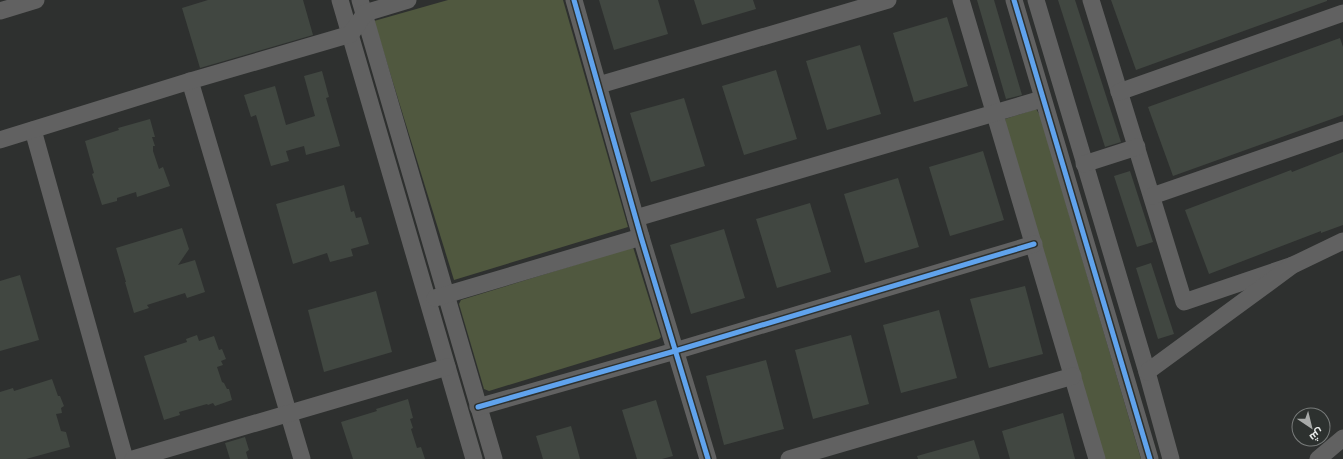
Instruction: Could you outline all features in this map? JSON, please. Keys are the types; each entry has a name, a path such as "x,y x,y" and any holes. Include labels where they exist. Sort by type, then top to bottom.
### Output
{"street":[{"path":"0,10 36,0"},
{"path":"340,0 474,459"},
{"path":"362,7 408,0"},
{"path":"574,0 636,218 708,459"},
{"path":"599,85 888,0"},
{"path":"961,0 1097,459"},
{"path":"1014,0 1042,99 1150,456 1170,454 1036,0"},
{"path":"1091,0 1184,302 1293,266 1343,241"},
{"path":"0,140 190,81 350,34 362,7"},
{"path":"362,7 494,459"},
{"path":"1119,92 1343,13"},
{"path":"1023,30 1043,24"},
{"path":"190,81 302,459"},
{"path":"636,218 1042,99"},
{"path":"32,130 125,459"},
{"path":"1152,196 1343,130"},
{"path":"1084,164 1137,147"},
{"path":"428,301 642,237"},
{"path":"478,407 675,351 1034,244"},
{"path":"1147,372 1293,266"},
{"path":"133,459 447,367"},
{"path":"789,459 1073,376"},
{"path":"1318,459 1343,438"}],"green space":[{"path":"448,0 563,0 628,227 454,280 374,21"},
{"path":"1036,109 1040,115 1141,459 1104,459 1006,125 1005,119"},
{"path":"633,247 661,337 659,339 489,391 484,389 459,304 461,300"}],"building":[{"path":"208,0 303,0 313,35 200,68 182,8"},
{"path":"599,0 658,0 668,34 614,50"},
{"path":"694,0 753,0 756,9 702,25"},
{"path":"977,0 994,0 1022,95 1006,99"},
{"path":"1058,0 1075,0 1121,142 1105,147"},
{"path":"1111,0 1327,0 1327,1 1136,70"},
{"path":"947,17 968,86 914,102 893,33"},
{"path":"1340,38 1343,47 1343,115 1173,176 1148,107"},
{"path":"860,45 881,114 827,130 806,61"},
{"path":"776,70 797,139 744,155 722,86"},
{"path":"322,71 329,97 326,98 340,146 306,155 304,146 286,151 289,161 271,166 256,115 251,117 244,95 275,86 286,125 315,116 304,76"},
{"path":"684,98 705,166 651,182 630,113"},
{"path":"150,119 155,137 152,137 155,146 153,146 153,151 159,169 163,167 170,186 137,197 136,192 117,198 117,201 102,205 92,174 94,173 85,141 119,130 118,128"},
{"path":"983,151 1004,220 950,236 929,167"},
{"path":"1343,152 1343,225 1321,233 1321,231 1209,274 1185,210 1291,170 1292,172"},
{"path":"1130,171 1153,242 1137,247 1114,176"},
{"path":"898,178 919,247 865,263 844,194"},
{"path":"344,185 351,212 354,211 356,218 361,217 369,244 351,249 353,256 330,262 327,253 293,264 276,204"},
{"path":"810,203 831,272 777,288 756,219"},
{"path":"182,228 189,249 178,265 195,260 205,292 187,298 185,293 147,305 149,308 134,313 116,248"},
{"path":"724,229 745,298 691,314 670,245"},
{"path":"1151,263 1174,334 1158,339 1136,268"},
{"path":"20,275 39,340 0,351 0,281"},
{"path":"1025,286 1043,354 989,368 970,299"},
{"path":"376,291 392,352 324,372 308,310"},
{"path":"939,310 957,378 901,393 883,325"},
{"path":"197,335 199,341 214,336 219,350 222,349 226,359 221,361 223,365 217,367 222,382 227,389 229,389 232,400 215,406 213,403 207,404 179,412 180,415 164,420 144,356 187,342 186,339"},
{"path":"851,335 869,404 813,419 795,350"},
{"path":"766,360 784,429 724,445 706,376"},
{"path":"52,379 58,396 60,396 64,406 61,408 62,413 56,414 61,431 66,432 70,447 26,459 0,459 0,392 13,388 14,391"},
{"path":"408,399 413,418 410,419 413,428 411,429 417,448 421,447 425,459 353,459 341,422 377,411 376,409"},
{"path":"656,400 673,456 662,459 637,459 622,410"},
{"path":"1063,413 1075,459 1010,459 1002,431"},
{"path":"571,426 580,459 543,459 536,436"},
{"path":"245,437 249,450 246,452 248,459 230,459 225,443"},
{"path":"974,440 980,459 918,459 917,456"}],"cycle path":[{"path":"574,0 641,237 708,459"},
{"path":"1014,0 1150,459"},
{"path":"478,407 675,351 1034,244"}]}
